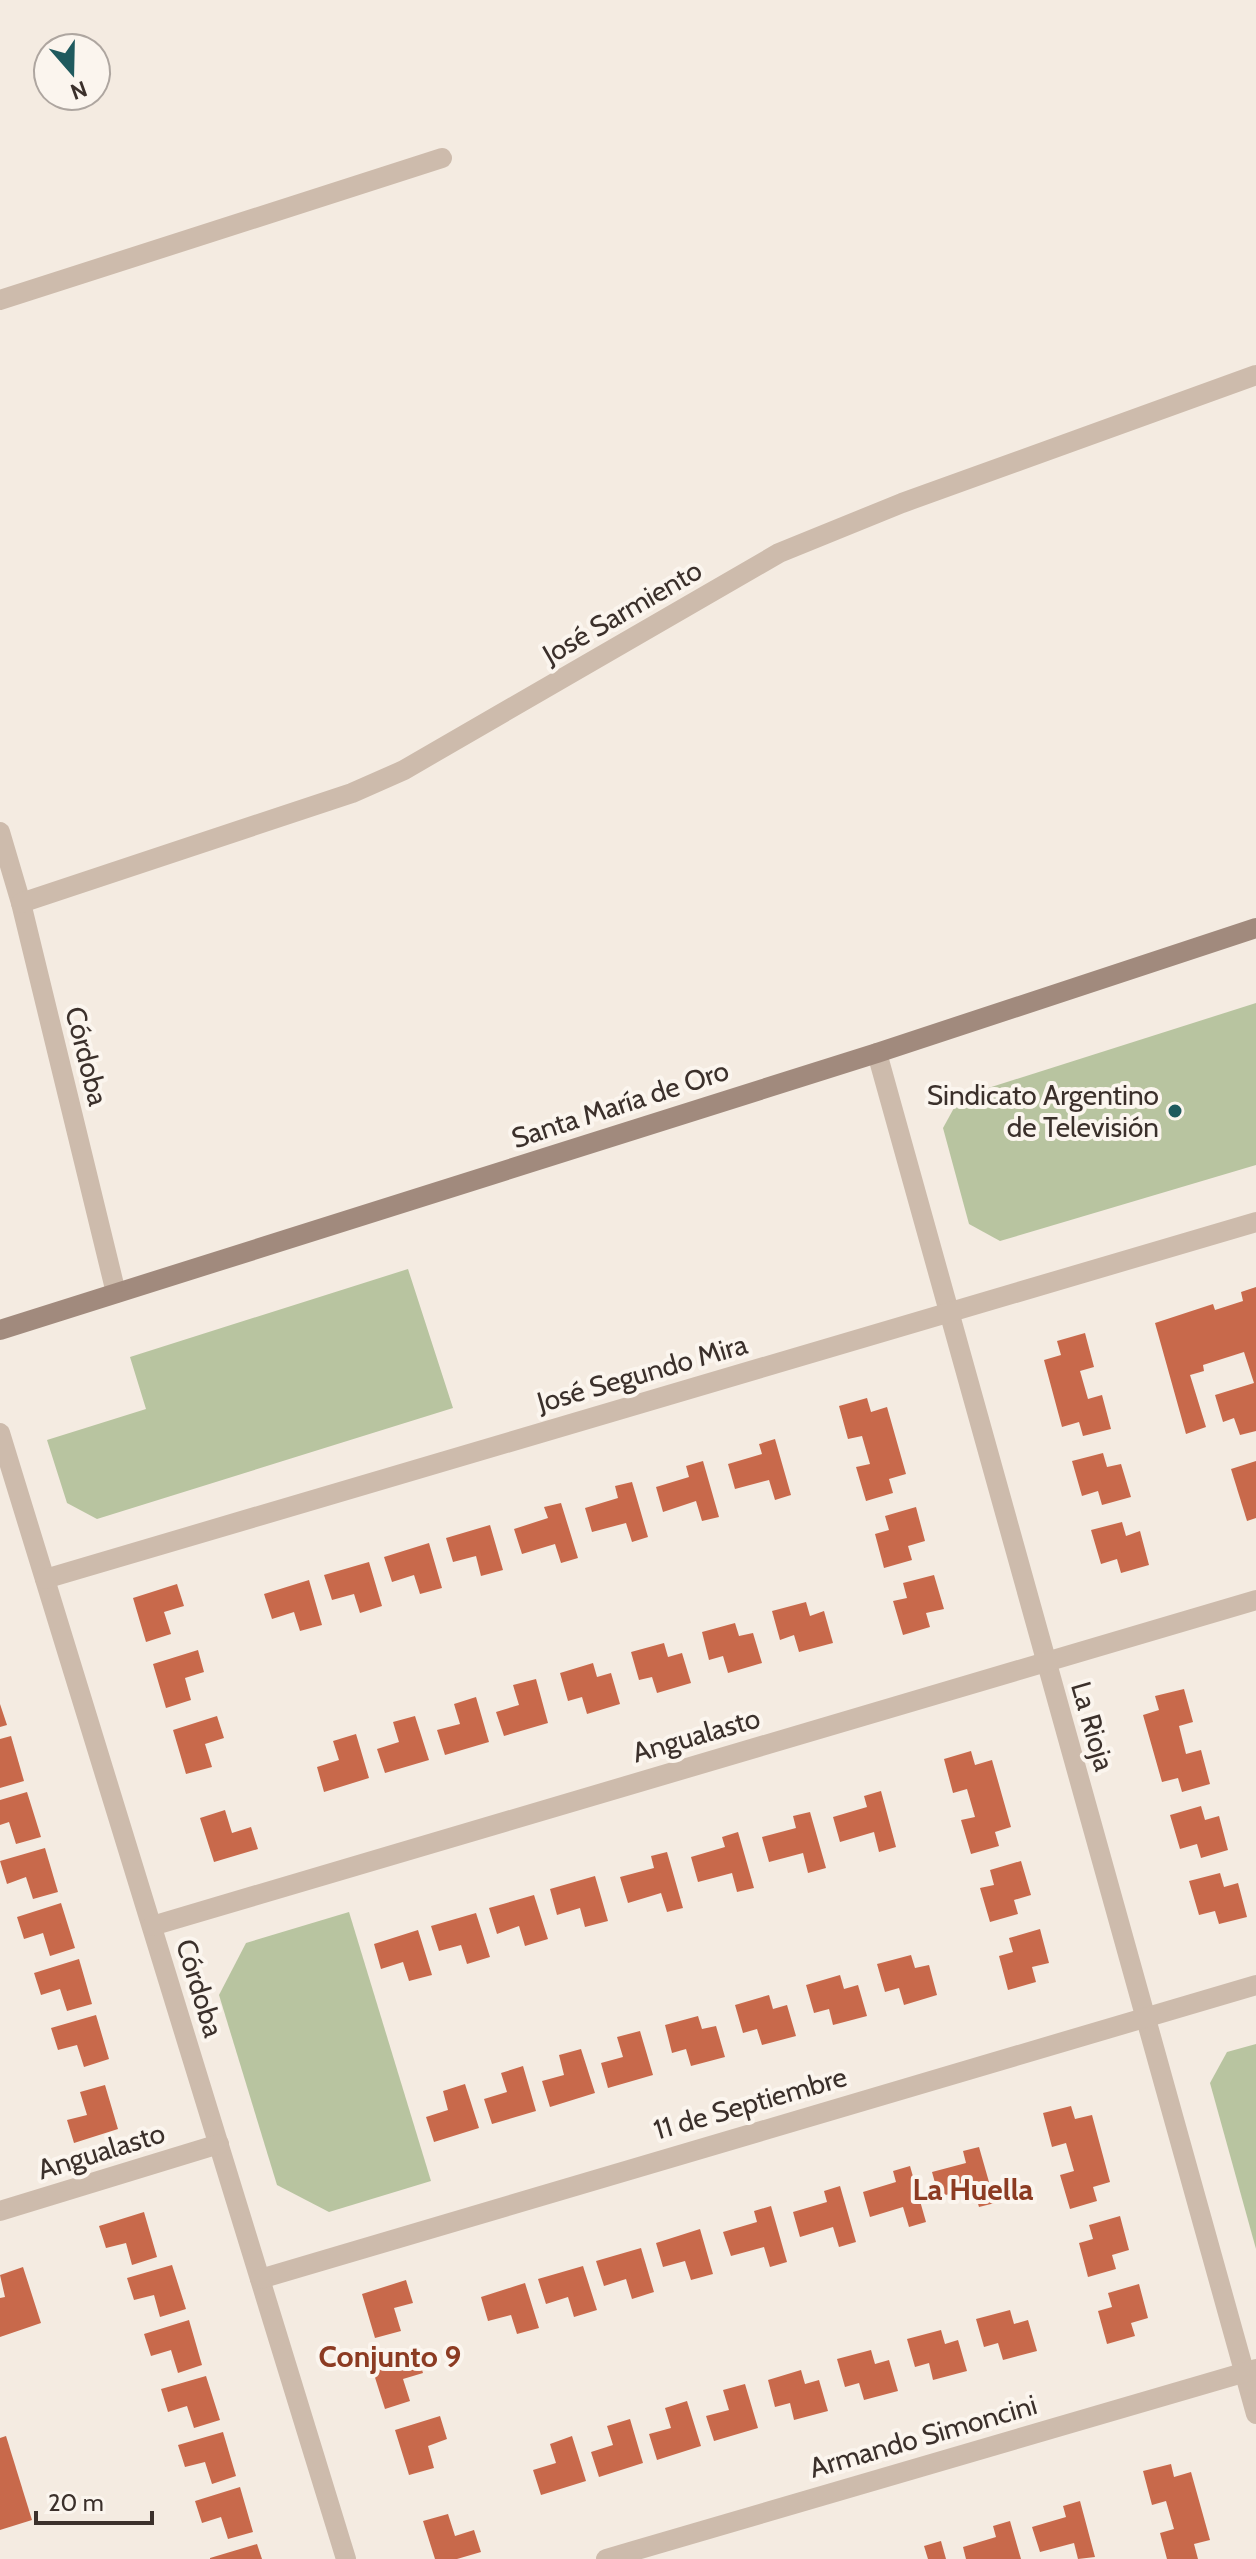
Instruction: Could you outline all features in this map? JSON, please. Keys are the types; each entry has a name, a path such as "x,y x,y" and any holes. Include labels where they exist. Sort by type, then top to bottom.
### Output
{"street":[{"path":"0,300 442,158"},
{"name":"José Sarmiento","path":"21,903 352,793 404,770 779,553 902,503 1256,375"},
{"name":"Córdoba","path":"0,832 21,903 116,1293"},
{"name":"Santa María de Oro","path":"0,1330 877,1053 1256,928"},
{"name":"La Rioja","path":"877,1053 1146,2017 1250,2370 1256,2414"},
{"name":"José Segundo Mira","path":"45,1579 1256,1222"},
{"name":"Córdoba","path":"0,1433 346,2559"},
{"name":"Angualasto","path":"152,1926 1256,1600"},
{"name":"11 de Septiembre","path":"260,2279 1256,1985"},
{"name":"Angualasto","path":"0,2211 219,2144"},
{"name":"Armando Simoncini","path":"606,2559 1250,2370"}],"green space":[{"path":"1256,1003 1256,1165 1000,1241 969,1224 943,1128 960,1097"},
{"path":"408,1269 453,1408 97,1519 67,1503 47,1440 146,1409 130,1357"},
{"path":"349,1912 431,2181 329,2212 277,2185 219,1995 246,1943"},
{"path":"1256,2044 1256,2249 1210,2083 1227,2052"}],"building":[{"path":"1256,1287 1256,1431 1240,1435 1234,1418 1223,1422 1215,1395 1254,1383 1244,1352 1203,1365 1204,1371 1190,1375 1206,1427 1186,1434 1155,1323 1213,1304 1215,1310 1243,1301 1241,1292"},
{"path":"1085,1333 1094,1367 1080,1371 1088,1399 1102,1395 1111,1429 1083,1436 1079,1422 1062,1427 1044,1360 1061,1355 1057,1341"},
{"path":"867,1398 871,1412 887,1407 906,1474 889,1479 893,1493 866,1501 856,1467 870,1464 862,1436 848,1439 839,1406"},
{"path":"775,1439 791,1495 775,1500 769,1480 735,1489 728,1464 762,1454 759,1444"},
{"path":"1103,1453 1107,1467 1121,1464 1131,1497 1102,1505 1098,1491 1082,1496 1072,1461"},
{"path":"703,1461 719,1517 702,1521 696,1501 663,1512 656,1487 689,1477 686,1466"},
{"path":"1256,1461 1256,1518 1247,1521 1231,1469"},
{"path":"632,1482 648,1537 632,1542 626,1523 592,1532 585,1508 618,1498 615,1486"},
{"path":"561,1503 578,1558 561,1563 555,1544 522,1554 514,1529 548,1518 544,1507"},
{"path":"916,1507 925,1541 908,1546 912,1560 884,1568 875,1534 889,1530 885,1516"},
{"path":"1122,1522 1126,1536 1140,1531 1149,1565 1121,1573 1117,1559 1101,1564 1091,1530"},
{"path":"490,1525 503,1570 481,1576 476,1556 453,1562 446,1538"},
{"path":"429,1543 442,1588 420,1594 414,1575 392,1582 384,1557"},
{"path":"369,1562 382,1606 360,1613 354,1594 332,1600 324,1575"},
{"path":"934,1575 944,1609 926,1613 930,1627 903,1635 893,1601 907,1598 903,1583"},
{"path":"309,1580 322,1625 300,1631 294,1612 272,1619 264,1594"},
{"path":"177,1584 184,1606 164,1612 171,1634 146,1642 133,1598"},
{"path":"806,1602 810,1616 824,1611 833,1643 799,1652 794,1635 780,1640 772,1611"},
{"path":"735,1623 739,1636 753,1633 762,1663 728,1673 723,1656 709,1660 702,1632"},
{"path":"664,1643 668,1657 682,1653 691,1683 657,1693 652,1677 639,1680 631,1652"},
{"path":"198,1650 204,1672 185,1678 191,1700 166,1708 153,1664"},
{"path":"593,1663 597,1677 611,1673 620,1704 587,1714 582,1697 568,1701 560,1673"},
{"path":"536,1679 548,1723 504,1736 496,1712 519,1705 513,1685"},
{"path":"1184,1689 1193,1722 1179,1726 1186,1754 1201,1750 1210,1784 1182,1792 1178,1778 1162,1782 1143,1715 1159,1710 1155,1696"},
{"path":"476,1697 489,1742 445,1755 437,1730 460,1724 454,1704"},
{"path":"0,1704 7,1725 0,1727"},
{"path":"217,1716 224,1738 205,1744 212,1767 186,1774 173,1730"},
{"path":"415,1716 429,1760 385,1773 377,1749 399,1742 393,1722"},
{"path":"356,1734 369,1778 324,1792 317,1767 339,1760 333,1741"},
{"path":"11,1736 24,1781 0,1788 0,1739"},
{"path":"971,1751 975,1765 992,1760 1011,1827 995,1832 999,1846 971,1854 961,1820 975,1817 967,1789 953,1793 944,1759"},
{"path":"881,1791 896,1847 879,1852 874,1832 840,1842 833,1817 867,1807 864,1796"},
{"path":"27,1792 41,1837 16,1844 9,1822 0,1825 0,1800"},
{"path":"1201,1806 1205,1820 1219,1816 1228,1850 1201,1858 1197,1844 1180,1849 1170,1815"},
{"path":"225,1810 232,1833 251,1827 258,1849 214,1862 200,1818"},
{"path":"810,1812 826,1868 808,1873 803,1853 769,1862 762,1837 796,1828 793,1816"},
{"path":"738,1832 754,1888 737,1892 732,1873 698,1882 691,1857 725,1847 722,1837"},
{"path":"45,1848 58,1892 33,1899 26,1877 7,1884 0,1861"},
{"path":"667,1852 683,1908 667,1912 661,1893 628,1903 620,1877 654,1868 651,1856"},
{"path":"1021,1861 1031,1895 1014,1900 1018,1914 990,1922 980,1888 994,1885 990,1870"},
{"path":"1220,1873 1224,1887 1238,1883 1247,1917 1219,1924 1215,1911 1199,1915 1189,1881"},
{"path":"595,1876 608,1921 585,1927 580,1908 557,1915 550,1889"},
{"path":"534,1895 548,1939 525,1946 519,1926 497,1934 489,1908"},
{"path":"61,1903 75,1948 50,1956 43,1933 24,1939 17,1917"},
{"path":"476,1913 490,1957 467,1964 461,1945 439,1951 431,1926"},
{"path":"1040,1929 1049,1963 1032,1967 1036,1982 1008,1990 999,1956 1013,1952 1009,1938"},
{"path":"418,1930 432,1975 409,1981 403,1962 381,1969 374,1944"},
{"path":"911,1955 915,1968 929,1965 937,1995 904,2005 899,1988 885,1992 877,1964"},
{"path":"79,1959 92,2004 67,2011 60,1989 41,1995 34,1973"},
{"path":"840,1975 844,1989 858,1985 867,2016 833,2025 829,2009 814,2013 806,1985"},
{"path":"769,1995 773,2009 787,2005 796,2036 762,2045 757,2029 743,2033 735,2005"},
{"path":"96,2015 109,2059 84,2067 77,2045 58,2050 51,2028"},
{"path":"698,2016 702,2029 716,2026 725,2057 691,2066 686,2049 672,2053 665,2025"},
{"path":"640,2031 653,2075 608,2088 601,2063 623,2057 617,2037"},
{"path":"581,2049 595,2093 550,2107 542,2081 564,2075 559,2055"},
{"path":"523,2066 536,2111 492,2124 484,2099 507,2092 501,2073"},
{"path":"465,2084 479,2128 434,2142 426,2117 448,2110 443,2091"},
{"path":"105,2085 118,2129 74,2143 67,2120 87,2115 80,2092"},
{"path":"1071,2106 1075,2119 1092,2115 1110,2182 1093,2187 1097,2201 1070,2209 1060,2175 1074,2171 1066,2143 1052,2147 1043,2113"},
{"path":"979,2147 995,2203 979,2207 973,2187 939,2197 932,2172 966,2163 963,2151"},
{"path":"910,2166 926,2222 909,2227 903,2207 870,2217 863,2192 896,2182 893,2171"},
{"path":"840,2186 856,2242 839,2247 833,2227 800,2237 793,2212 827,2202 824,2191"},
{"path":"771,2206 787,2262 770,2267 764,2247 731,2256 723,2232 757,2222 754,2211"},
{"path":"144,2212 157,2257 132,2265 126,2243 106,2248 99,2226"},
{"path":"1120,2216 1129,2250 1112,2255 1116,2269 1088,2277 1079,2243 1093,2239 1089,2225"},
{"path":"700,2229 713,2274 691,2280 685,2261 663,2267 656,2243"},
{"path":"641,2248 654,2292 632,2299 626,2279 604,2286 596,2261"},
{"path":"172,2265 186,2309 160,2317 154,2295 134,2300 127,2278"},
{"path":"583,2266 597,2310 574,2317 568,2297 546,2304 538,2279"},
{"path":"23,2267 41,2323 0,2337 0,2298 5,2297 0,2275"},
{"path":"406,2280 413,2303 394,2308 401,2331 375,2338 362,2294"},
{"path":"525,2283 539,2328 517,2334 511,2315 488,2321 481,2297"},
{"path":"1139,2284 1148,2318 1131,2323 1135,2336 1107,2344 1098,2311 1112,2307 1108,2293"},
{"path":"1010,2310 1014,2324 1028,2320 1037,2351 1003,2360 998,2343 984,2347 976,2319"},
{"path":"189,2320 202,2365 178,2373 171,2350 151,2356 144,2334"},
{"path":"941,2330 945,2344 958,2340 967,2371 933,2380 929,2363 915,2367 907,2339"},
{"path":"871,2350 875,2364 889,2360 898,2391 864,2400 859,2383 845,2387 837,2359"},
{"path":"416,2351 423,2373 403,2379 410,2401 385,2409 371,2365"},
{"path":"801,2370 805,2384 819,2380 828,2411 794,2420 790,2403 775,2407 768,2380"},
{"path":"206,2376 220,2420 194,2428 187,2406 168,2412 161,2389"},
{"path":"745,2384 758,2428 714,2441 706,2416 729,2410 723,2390"},
{"path":"687,2401 701,2446 657,2460 649,2434 671,2428 665,2408"},
{"path":"440,2416 447,2439 428,2446 434,2468 409,2475 395,2430"},
{"path":"630,2419 643,2463 599,2477 591,2452 613,2445 607,2426"},
{"path":"223,2432 236,2476 212,2484 205,2462 185,2467 178,2445"},
{"path":"6,2436 32,2520 0,2530 0,2438"},
{"path":"572,2436 586,2481 541,2495 533,2470 556,2463 550,2444"},
{"path":"1171,2464 1174,2477 1191,2472 1210,2540 1194,2544 1198,2559 1167,2559 1160,2533 1174,2529 1166,2501 1152,2505 1143,2471"},
{"path":"240,2487 253,2532 228,2539 221,2517 202,2523 195,2501"},
{"path":"1080,2501 1095,2557 1078,2559 1074,2543 1040,2552 1032,2527 1066,2517 1063,2506"},
{"path":"448,2514 455,2536 474,2530 481,2552 457,2559 435,2559 423,2521"},
{"path":"1010,2521 1021,2559 966,2559 963,2547 996,2537 993,2526"},
{"path":"941,2541 946,2559 928,2559 924,2546"},
{"path":"257,2544 262,2559 210,2559 210,2558"}],"place":[{"name":"Sindicato Argentino de Televisión","path":"1175,1111"}],"district":[{"name":"La Huella","path":"973,2189"},
{"name":"Conjunto 9","path":"390,2356"}]}
